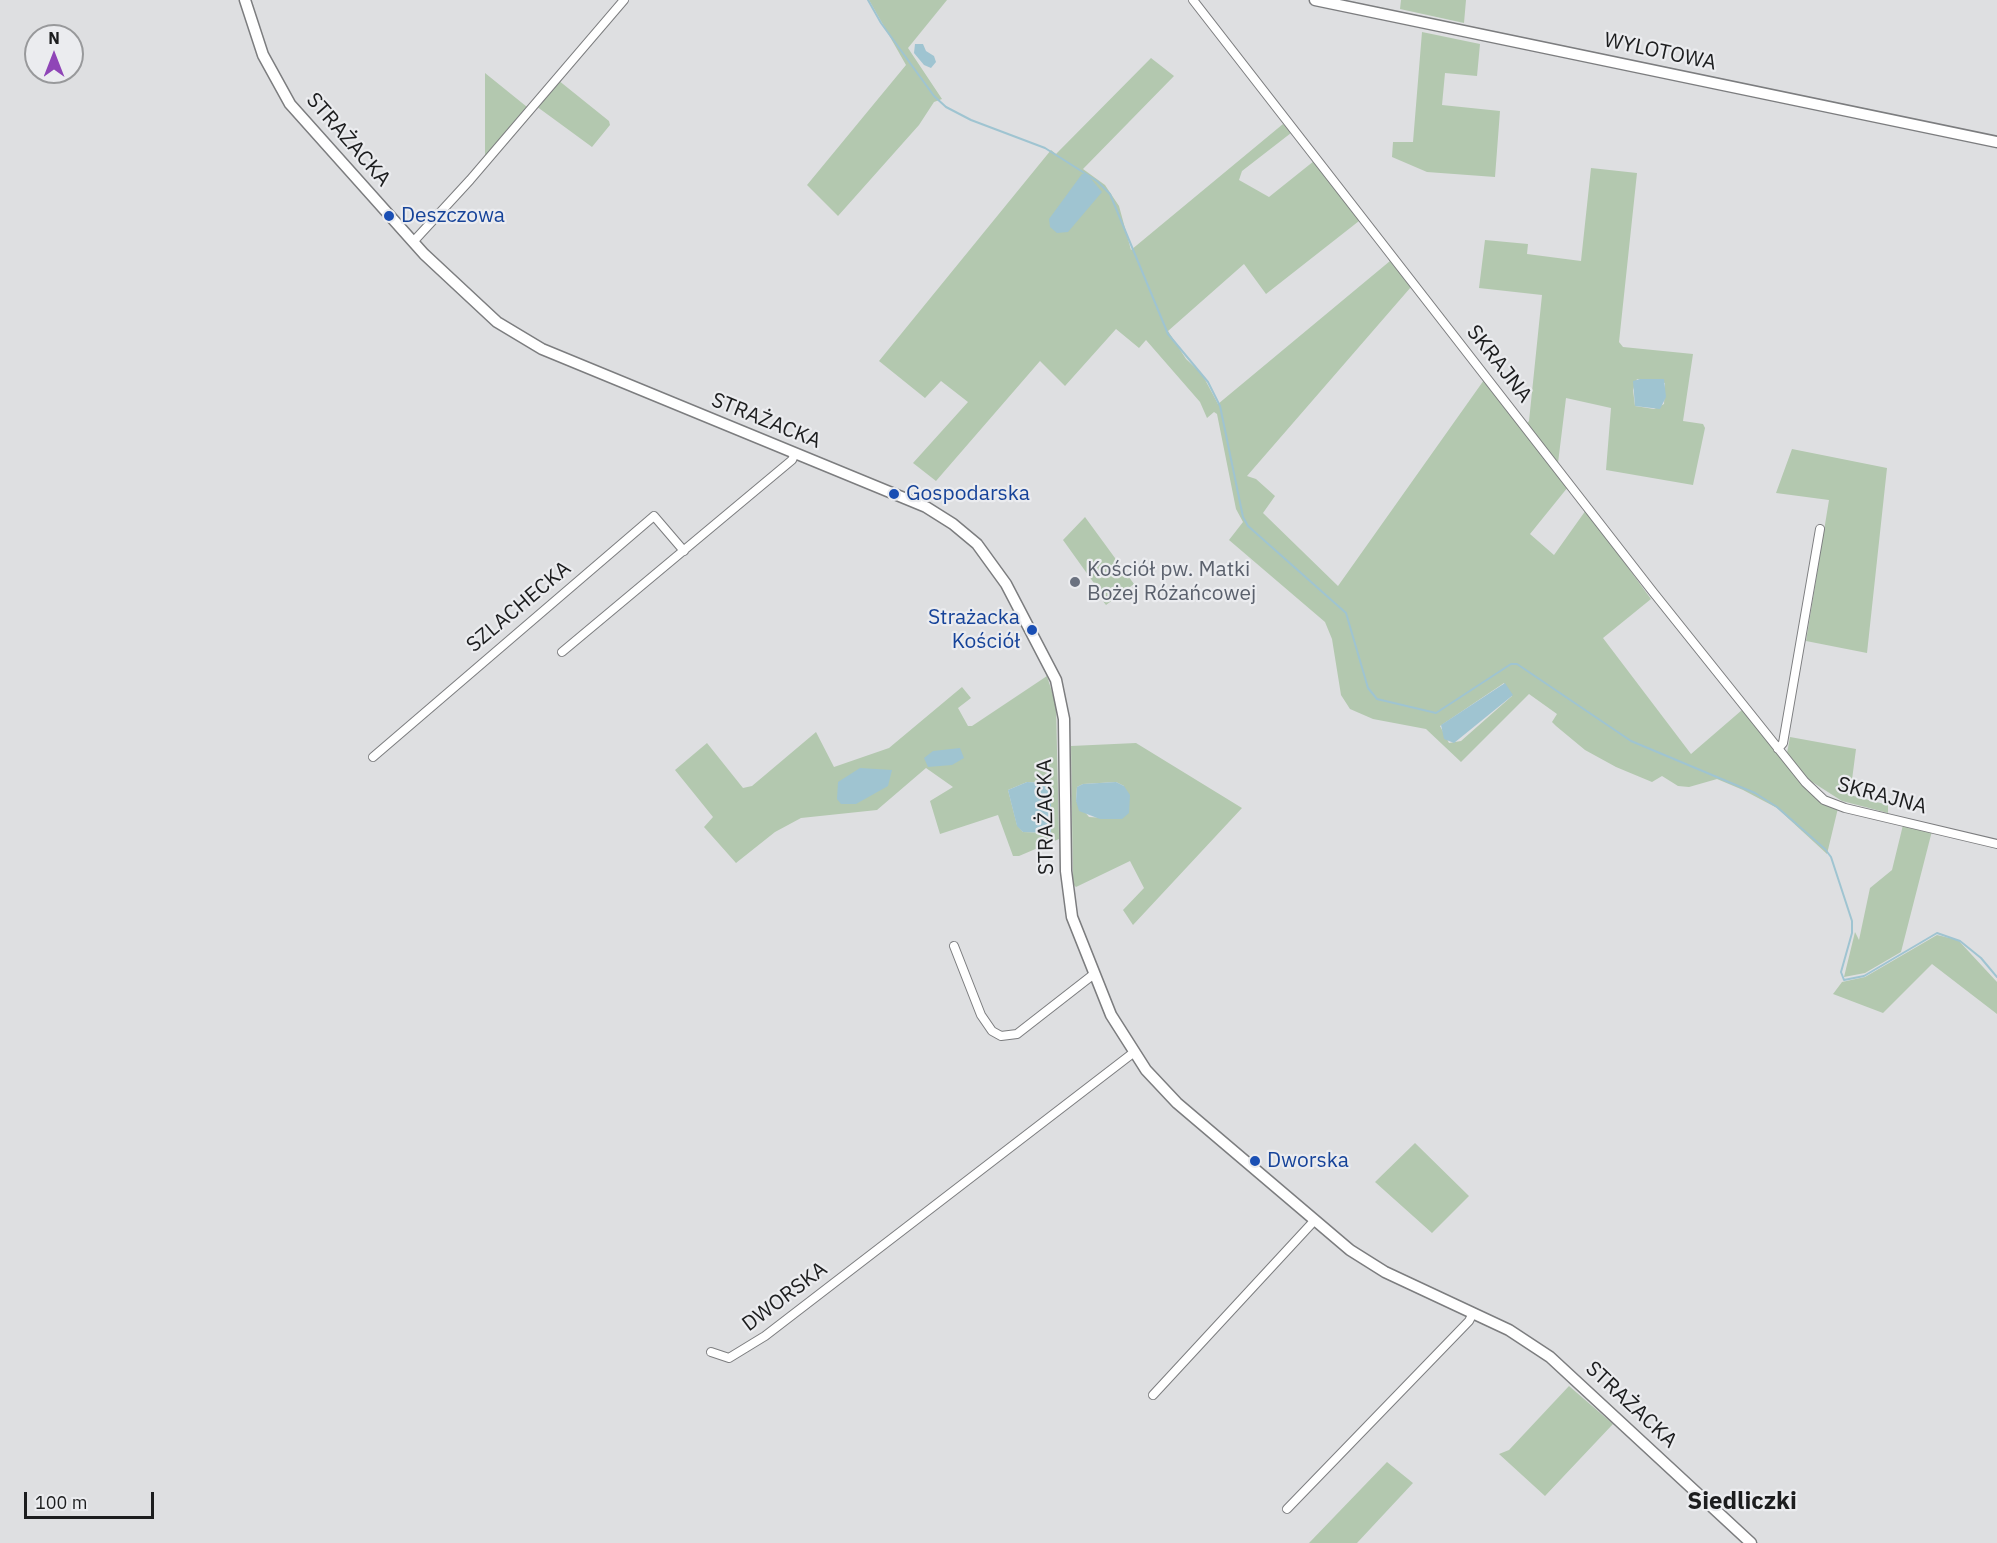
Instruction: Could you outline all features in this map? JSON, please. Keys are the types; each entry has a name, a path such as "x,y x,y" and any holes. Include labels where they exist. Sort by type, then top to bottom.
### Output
{"street":[{"name":"STRAŻACKA","path":"245,0 263,56 290,104 412,242 490,316 525,340 916,503 944,518 977,544 1006,584 1047,660 1060,697 1065,729 1067,891 1075,928 1112,1016 1133,1053 1171,1097 1343,1245 1373,1266 1509,1330 1550,1357 1751,1543"},
{"path":"412,242 470,180 624,0"},
{"name":"SKRAJNA","path":"1193,0 1805,782 1824,800 1845,808 1997,844"},
{"name":"WYLOTOWA","path":"1315,0 1997,142"},
{"path":"562,652 792,460 795,453"},
{"name":"SZLACHECKA","path":"373,757 654,516 684,551"},
{"path":"1778,749 1783,743 1820,528"},
{"path":"954,946 981,1015 992,1030 1001,1036 1012,1036 1024,1029 1094,974"},
{"name":"DWORSKA","path":"711,1352 729,1358 765,1336 1133,1053"},
{"path":"1153,1395 1314,1221"},
{"path":"1287,1509 1469,1321 1473,1313"}],"green space":[{"path":"869,0 947,0 908,48 942,99 934,102 919,125 838,216 807,185 906,65"},
{"path":"1401,0 1466,0 1464,23 1400,9"},
{"path":"1422,32 1480,44 1477,76 1445,73 1442,105 1500,111 1495,177 1427,172 1392,157 1393,142 1413,142"},
{"path":"1151,58 1174,76 1083,169 1105,185 1119,206 1131,250 1283,124 1291,133 1242,171 1239,180 1269,197 1314,161 1359,221 1266,294 1244,264 1168,331 1186,359 1202,374 1218,404 1390,261 1411,287 1247,476 1256,479 1275,496 1263,513 1338,586 1484,380 1523,429 1529,421 1542,295 1479,288 1485,240 1528,244 1527,254 1581,261 1591,168 1637,173 1619,342 1623,347 1693,354 1683,421 1703,424 1705,428 1693,485 1606,470 1611,408 1566,398 1558,463 1568,487 1530,534 1554,555 1586,510 1651,599 1603,638 1691,754 1742,710 1749,710 1808,786 1839,804 1827,854 1777,808 1717,779 1689,787 1678,786 1662,776 1652,782 1616,767 1585,750 1556,726 1552,722 1557,714 1529,694 1461,762 1426,729 1373,719 1350,709 1341,695 1332,639 1325,622 1229,540 1243,522 1236,509 1217,414 1214,412 1207,418 1200,402 1146,340 1139,348 1116,329 1065,386 1040,361 936,481 913,463 968,402 941,381 925,398 879,361 1051,150 1056,154","holes":["1637,379 1665,383 1664,404 1654,409 1635,406 1633,390","1504,683 1512,696 1461,741 1449,743 1440,726"]},
{"path":"485,73 532,111 485,163"},
{"path":"558,80 609,121 610,125 592,147 536,106"},
{"path":"1792,449 1887,468 1867,653 1806,641 1829,500 1776,493"},
{"path":"1085,517 1134,584 1106,605 1095,591 1096,586 1063,540"},
{"path":"1047,676 1056,705 1059,839 1019,856 1013,856 998,815 940,834 930,801 953,787 926,768 877,810 801,818 775,832 736,863 704,827 713,817 675,770 707,743 743,788 752,786 816,732 834,767 889,748 962,687 971,698 958,708 968,726 972,726","holes":["1027,782 1043,783 1051,796 1051,833 1023,832 1017,825 1008,790"]},
{"path":"1790,737 1856,749 1850,795 1888,805 1888,813 1842,801 1809,780 1787,753"},
{"path":"1136,743 1242,808 1133,925 1123,910 1144,888 1130,861 1076,887 1073,884 1071,746","holes":["1116,782 1124,786 1121,819 1089,817 1076,801 1077,787 1083,784"]},
{"path":"1903,825 1932,831 1901,952 1865,973 1844,977 1855,932 1859,940 1870,888 1892,870"},
{"path":"1937,935 1958,940 1997,982 1997,1014 1932,964 1883,1013 1833,994 1842,982 1865,977"},
{"path":"1415,1143 1469,1196 1432,1233 1375,1182"},
{"path":"1569,1386 1613,1424 1545,1496 1499,1454 1509,1450"},
{"path":"1387,1462 1413,1483 1357,1543 1309,1543"}],"water":[{"path":"915,44 923,44 926,51 934,56 936,62 931,68 924,65 914,53"},
{"path":"1082,174 1087,174 1102,192 1068,232 1057,233 1050,227 1049,219"},
{"path":"1664,379 1666,397 1660,409 1635,406 1633,381"},
{"path":"1505,683 1513,695 1454,743 1444,739 1441,725"},
{"path":"960,748 964,758 952,765 928,767 924,758 933,751"},
{"path":"860,768 892,770 888,786 856,804 841,804 837,799 838,782"},
{"path":"1027,782 1043,783 1051,796 1051,833 1023,832 1017,826 1008,790"},
{"path":"1116,782 1124,786 1130,795 1129,813 1122,819 1100,819 1079,811 1076,801 1077,787 1083,784"}],"waterway":[{"path":"868,0 881,23 934,96 946,107 971,120 1045,148 1097,181 1110,194 1168,334 1208,382 1220,406 1243,517 1248,526 1346,613 1368,688 1377,699 1436,713 1511,664 1517,664 1631,741 1755,793 1777,807 1825,849 1831,857 1852,921 1852,933 1841,972 1844,980 1864,976 1937,933 1960,941 1981,958 1997,977"}],"place":[{"name":"Deszczowa","path":"389,216"},
{"name":"Gospodarska","path":"894,494"},
{"name":"Kościół pw. Matki Bożej Różańcowej","path":"1075,582"},
{"name":"Strażacka Kościół","path":"1032,630"},
{"name":"Dworska","path":"1255,1161"}],"district":[{"name":"Siedliczki","path":"1742,1502"}]}
